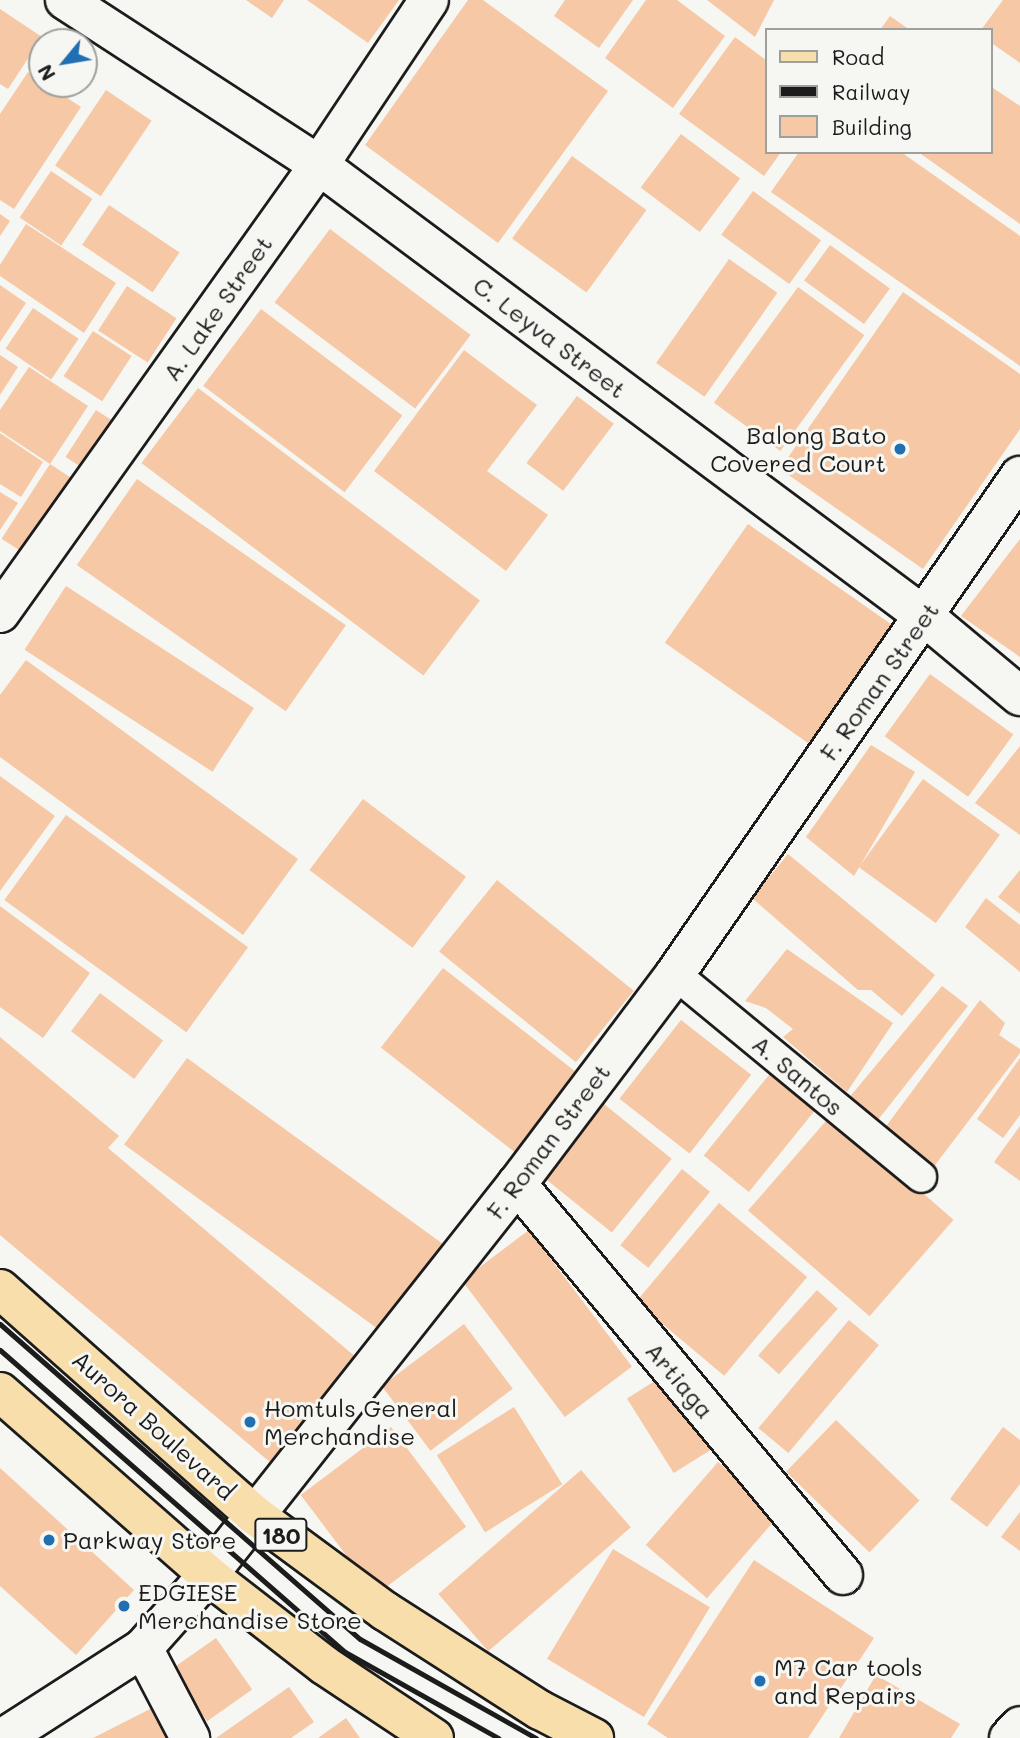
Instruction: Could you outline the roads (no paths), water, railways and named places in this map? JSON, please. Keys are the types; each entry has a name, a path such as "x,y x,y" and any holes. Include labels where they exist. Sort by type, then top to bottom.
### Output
{"main road":[{"name":"Aurora Boulevard","path":"0,1289 256,1516 384,1611 540,1710 594,1738"},
{"path":"0,1392 208,1575 324,1665 433,1738"}],"street":[{"name":"C. Leyva Street","path":"65,0 319,165 925,616 1020,696"},
{"name":"A. Lake Street","path":"0,613 319,165 429,0"},
{"name":"F. Roman Street","path":"3,1738 143,1648 256,1516 517,1184 675,974 1020,476"},
{"name":"Artiaga","path":"517,1184 843,1575"},
{"path":"143,1648 190,1738"},
{"path":"1009,1738 1020,1726"}],"lane":[{"name":"A. Santos","path":"675,974 921,1177"}],"railway":[{"path":"0,1324 360,1639 536,1738"},
{"path":"0,1350 345,1652 498,1738"}],"place":[{"name":"Balong Bato Covered Court","path":"900,449"},
{"name":"Homtuls General Merchandise","path":"250,1422"},
{"name":"Parkway Store","path":"49,1540"},
{"name":"EDGIESE Merchandise Store","path":"124,1606"},
{"name":"M7 Car tools and Repairs","path":"760,1681"}]}
